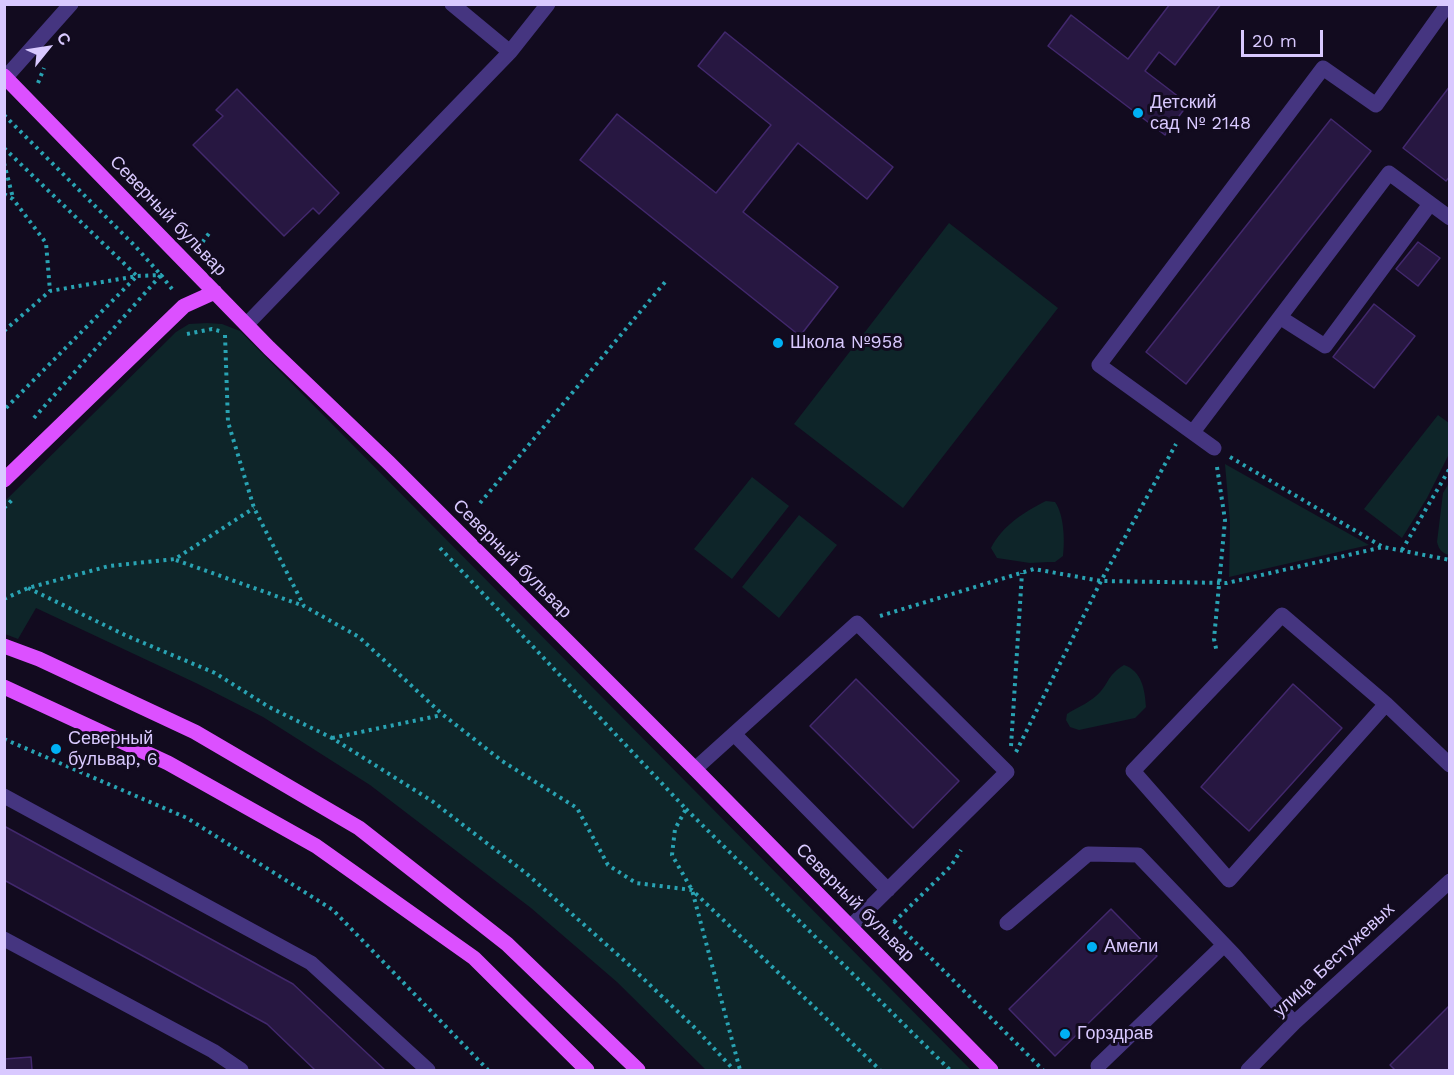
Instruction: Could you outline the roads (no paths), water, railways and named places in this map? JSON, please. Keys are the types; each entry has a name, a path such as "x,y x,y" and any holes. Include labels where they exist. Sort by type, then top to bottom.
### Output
{"main road":[{"name":"Северный бульвар","path":"5,76 215,292 695,769 991,1071"},
{"path":"4,480 184,306 215,292"},
{"path":"4,646 39,658 195,732 359,828 507,944 638,1071"},
{"path":"4,687 168,763 316,846 474,958 587,1071"}],"street":[{"path":"5,76 71,4"},
{"path":"452,4 510,52"},
{"path":"247,324 510,52 548,4"},
{"path":"1214,448 1100,365 1323,68 1376,105 1448,4"},
{"path":"1189,430 1281,318 1389,173 1449,218"},
{"path":"1281,318 1325,346 1430,204"},
{"path":"1386,704 1229,880 1133,771 1281,615 1386,704 1449,765"},
{"path":"695,769 857,623 1007,772 851,926"},
{"path":"734,734 888,890"},
{"path":"4,796 311,963 428,1071"},
{"path":"1007,923 1088,854 1138,855 1294,1023"},
{"name":"улица Бестужевых","path":"1248,1071 1294,1023 1449,881"},
{"path":"4,939 213,1051 241,1071"},
{"path":"1098,1066 1224,945"}],"place":[{"name":"Детский сад № 2148","path":"1138,113"},
{"name":"Школа №958","path":"778,343"},
{"name":"Северный бульвар, 6","path":"56,749"},
{"name":"Амели","path":"1092,947"},
{"name":"Горздрав","path":"1065,1034"}]}
